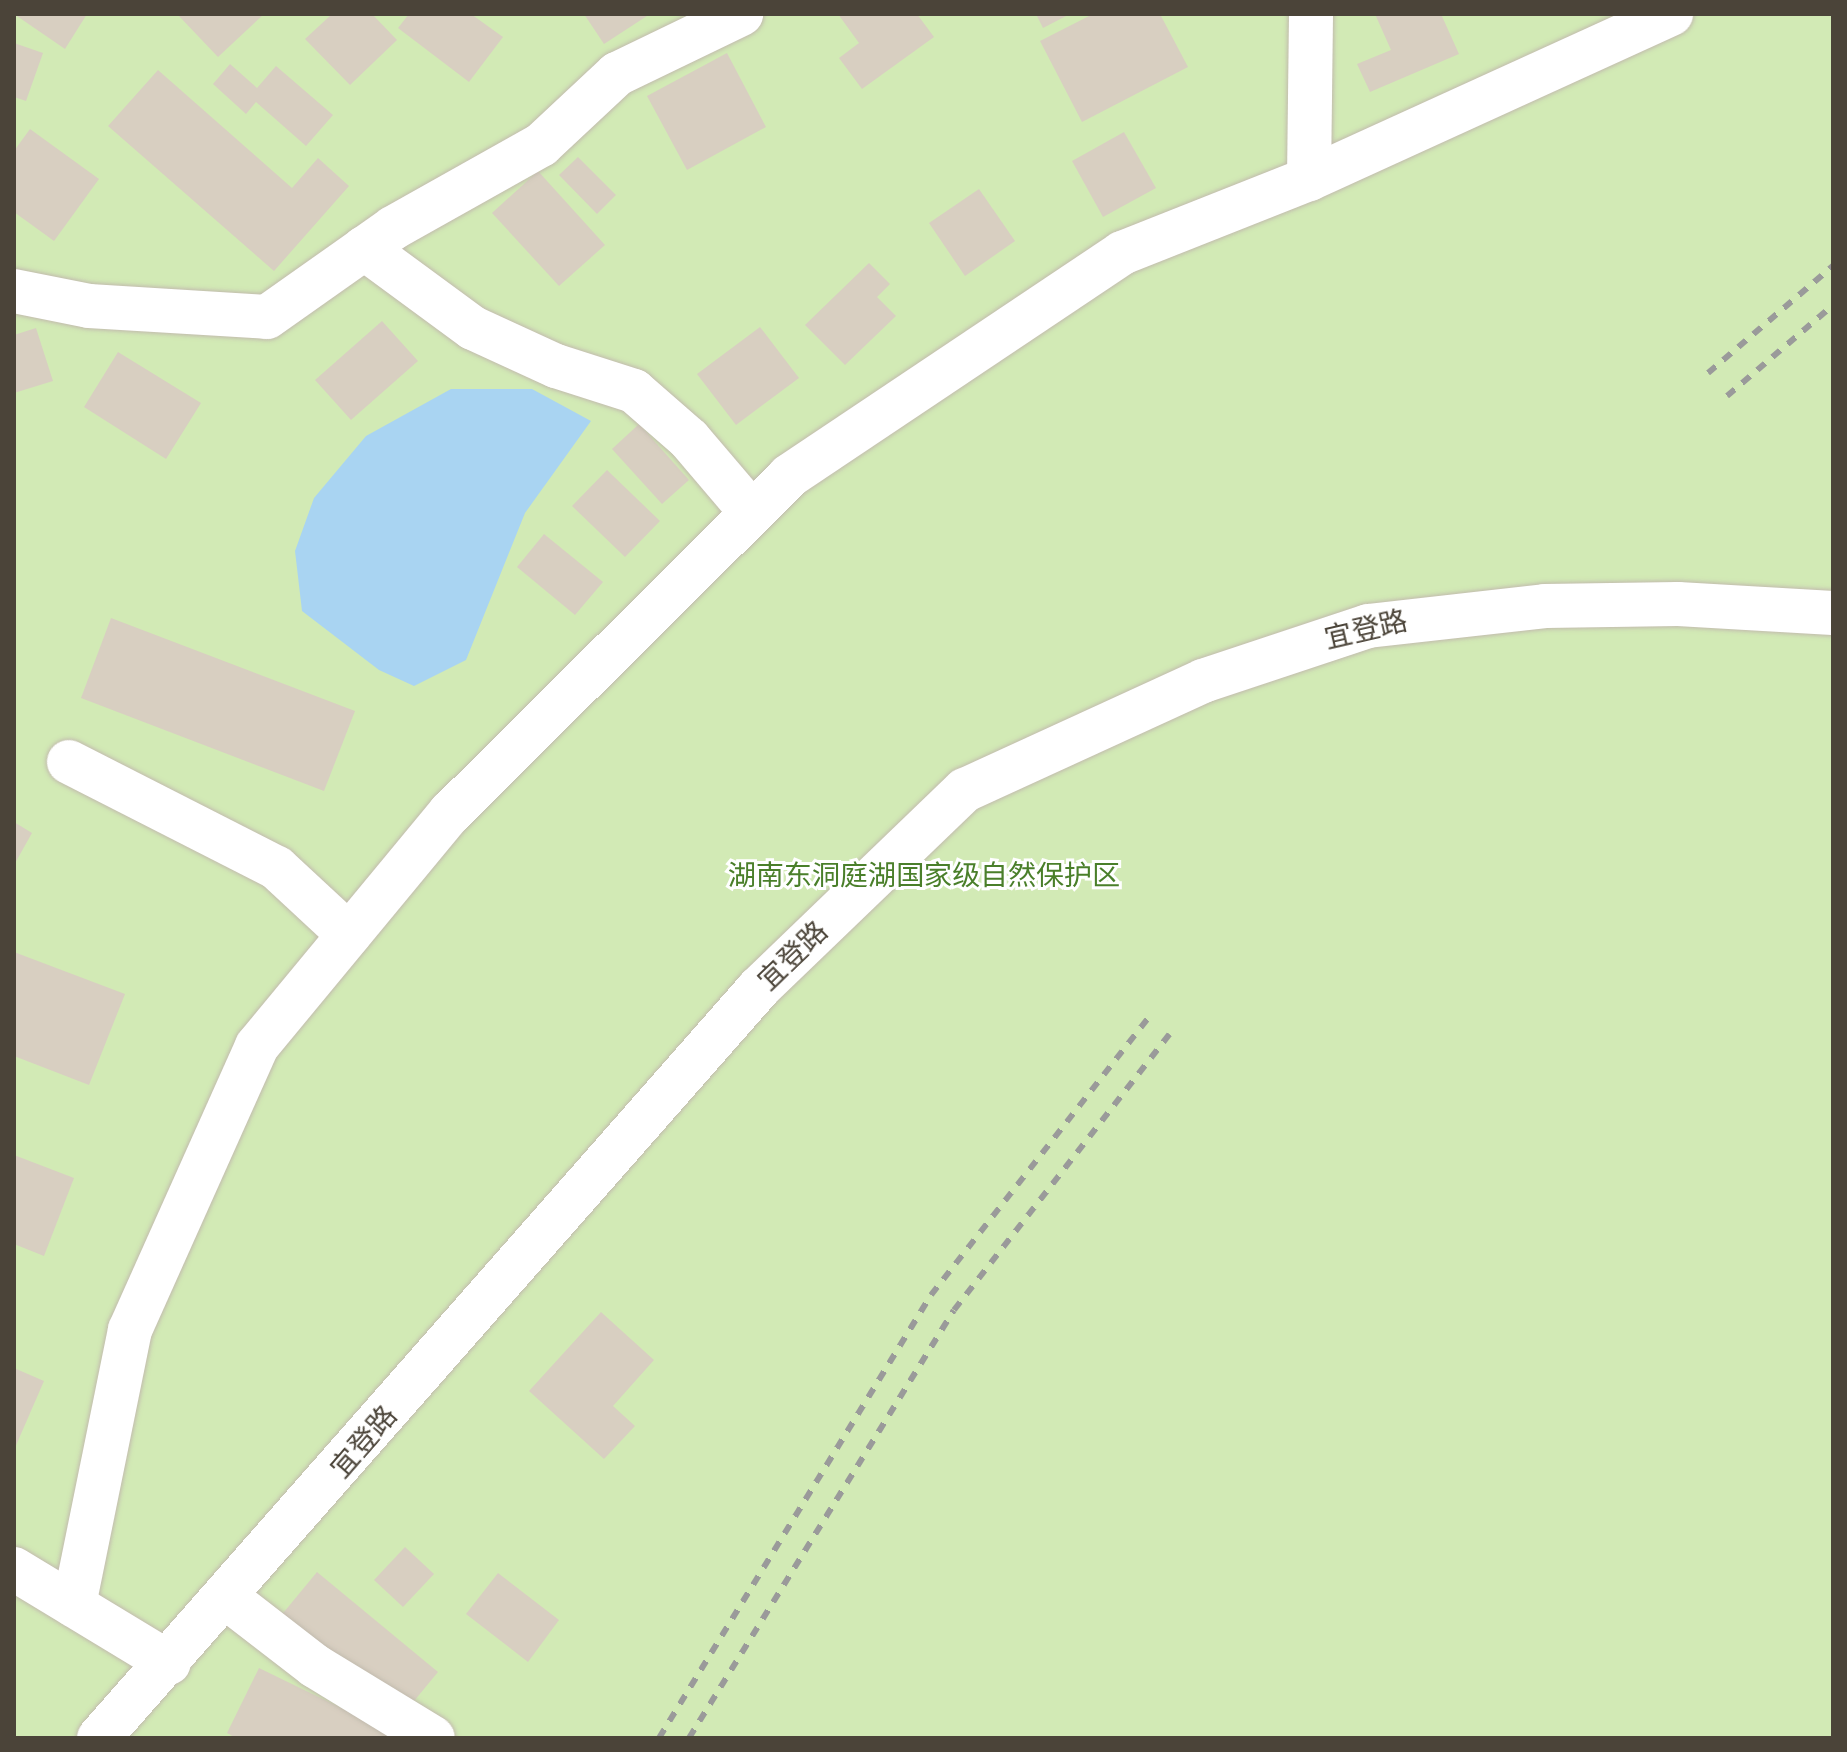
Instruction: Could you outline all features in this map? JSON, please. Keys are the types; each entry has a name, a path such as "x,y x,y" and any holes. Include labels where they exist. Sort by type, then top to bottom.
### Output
{"street":[{"path":"14,291 89,306 267,317 364,248 541,145 617,74 741,14"},
{"path":"1309,179 1311,14"},
{"path":"74,1605 130,1330 257,1046 450,813 789,476 1122,253 1309,179 1671,14"},
{"path":"364,248 473,328 556,366 634,391 689,439 752,513"},
{"name":"宜登路","path":"99,1738 227,1598 759,988 965,790 1203,681 1368,626 1545,606 1678,604 1833,613"},
{"path":"69,762 277,868 349,935"},
{"path":"14,1569 169,1663"},
{"path":"227,1598 315,1666 433,1738"}],"green space":[{"name":"湖南东洞庭湖国家级自然保护区","path":"14,14 1833,14 1833,1738 14,1738"}],"water":[{"path":"451,389 532,389 591,421 525,513 466,660 414,686 379,670 302,611 295,551 314,498 366,436"}],"building":[{"path":"14,14 87,14 65,49"},
{"path":"177,14 264,14 218,57"},
{"path":"332,14 372,14 397,40 350,85 305,39"},
{"path":"409,14 471,14 503,37 469,82 398,28"},
{"path":"584,14 650,14 604,44"},
{"path":"838,14 917,14 934,37 862,89 839,58 859,43"},
{"path":"1036,14 1070,14 1043,28"},
{"path":"1093,14 1160,14 1188,67 1082,122 1040,41"},
{"path":"1375,14 1441,14 1459,54 1370,92 1357,64 1391,50"},
{"path":"14,43 43,53 26,101 14,97"},
{"path":"727,53 766,127 687,170 647,96"},
{"path":"230,64 257,88 276,66 333,115 306,146 256,102 246,114 213,84"},
{"path":"158,70 292,188 318,158 349,186 274,271 108,126"},
{"path":"30,129 99,179 54,241 14,212 14,151"},
{"path":"1124,132 1156,188 1103,217 1072,161"},
{"path":"578,157 616,195 597,214 559,175"},
{"path":"538,171 605,245 559,286 492,213"},
{"path":"979,189 1015,241 965,276 929,223"},
{"path":"869,263 890,284 877,297 896,316 845,365 805,325"},
{"path":"382,321 418,361 351,420 315,380"},
{"path":"760,327 799,378 736,425 697,374"},
{"path":"36,328 53,381 14,393 14,335"},
{"path":"118,352 201,403 166,459 84,407"},
{"path":"639,424 689,480 662,504 612,449"},
{"path":"607,470 660,521 625,557 572,506"},
{"path":"544,534 603,582 575,615 517,567"},
{"path":"111,618 355,711 324,791 81,698"},
{"path":"14,822 32,833 14,865"},
{"path":"14,952 125,994 89,1085 14,1056"},
{"path":"14,1155 74,1178 44,1256 14,1244"},
{"path":"601,1312 654,1360 613,1406 635,1426 604,1459 529,1391"},
{"path":"14,1368 44,1381 14,1450"},
{"path":"405,1547 434,1574 403,1607 374,1580"},
{"path":"317,1572 438,1672 400,1718 279,1618"},
{"path":"498,1573 559,1620 528,1662 466,1614"},
{"path":"259,1668 403,1738 236,1738 227,1733"}],"railway":[{"path":"1708,373 1833,266"},
{"path":"1727,396 1833,305"},
{"path":"659,1738 931,1295 1148,1018"},
{"path":"689,1738 954,1310 1170,1034"}]}
